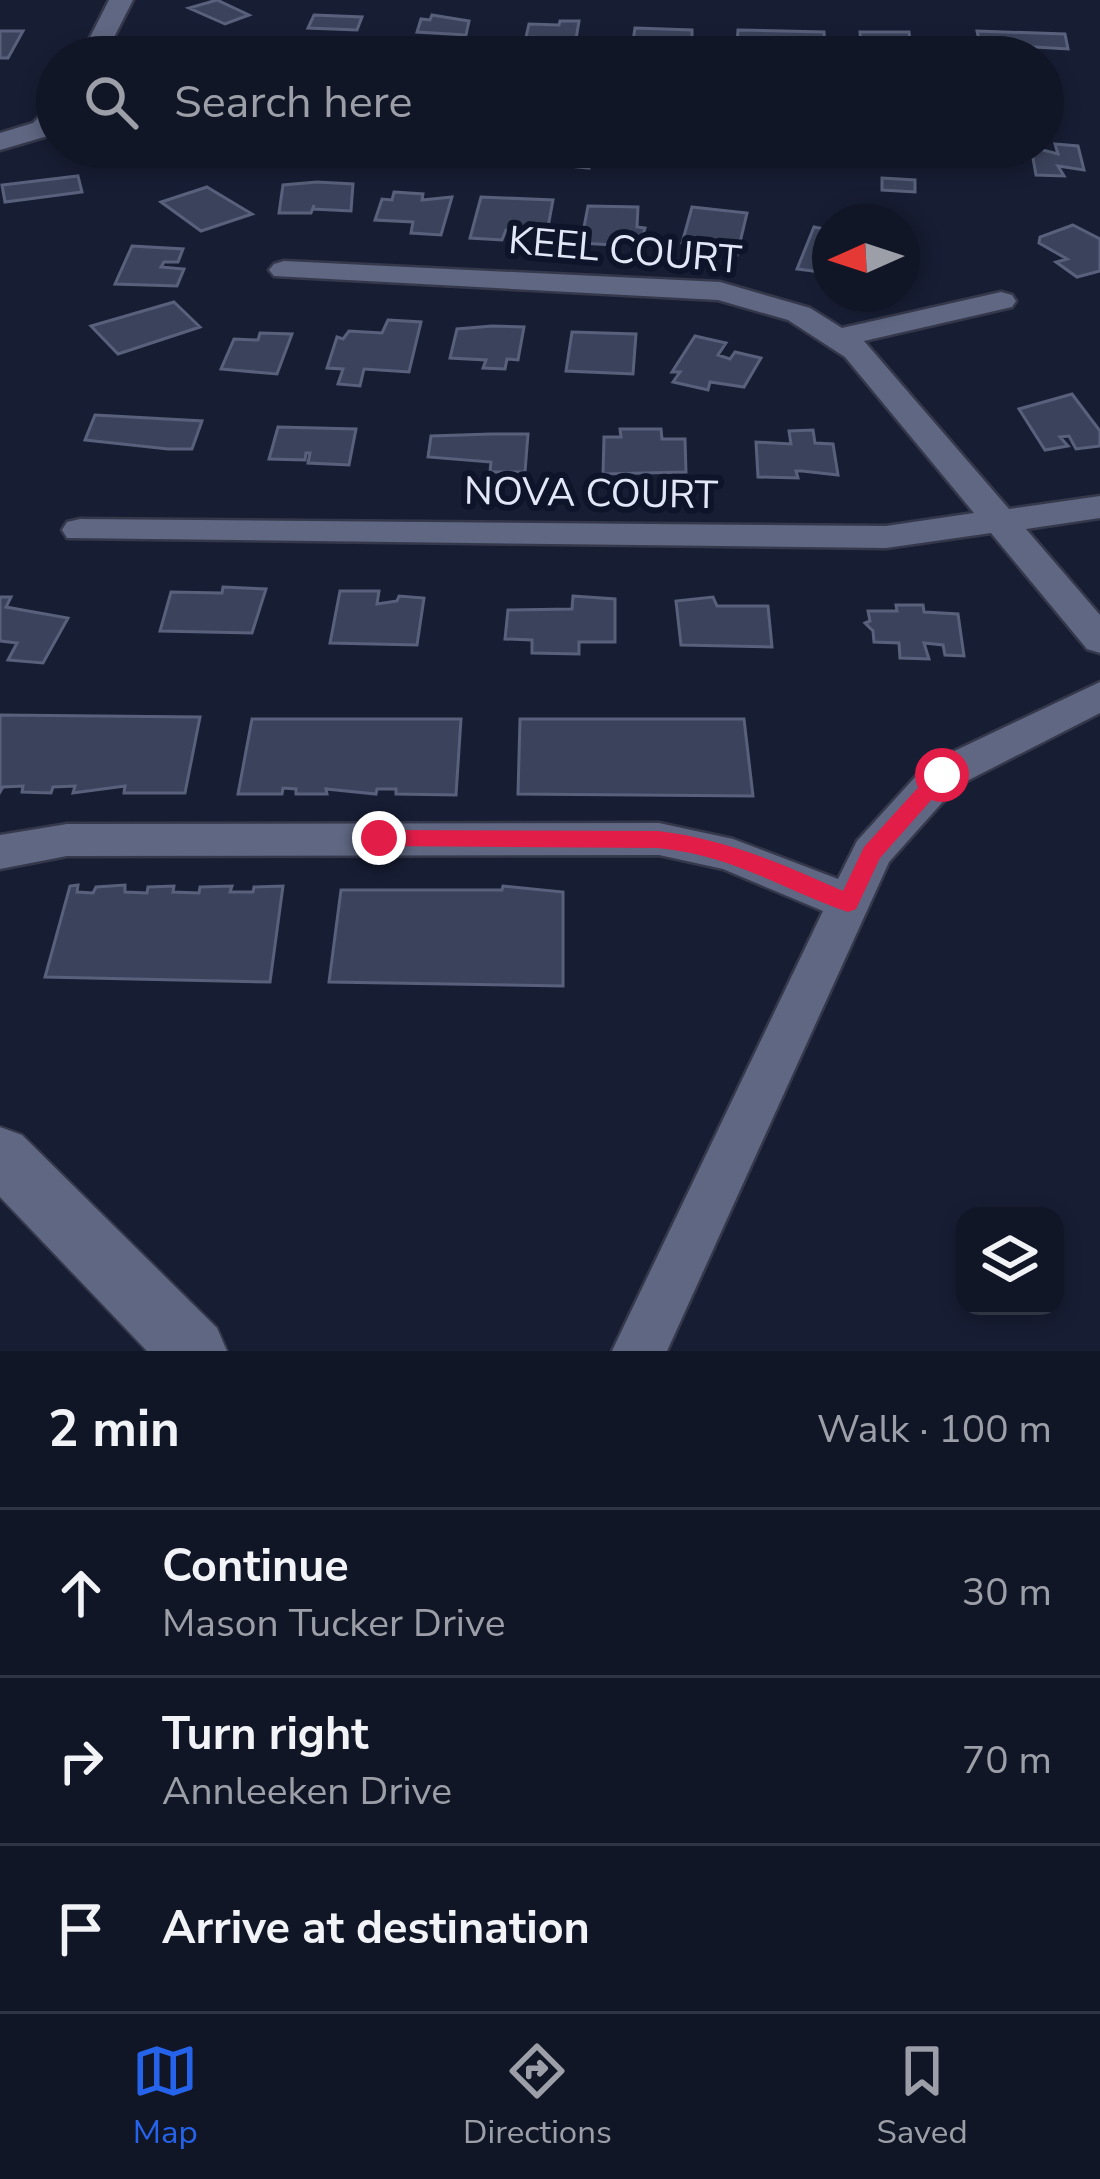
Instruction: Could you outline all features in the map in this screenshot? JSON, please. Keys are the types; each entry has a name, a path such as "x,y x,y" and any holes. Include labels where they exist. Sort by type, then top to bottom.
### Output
{"street":[{"path":"103,36 121,0"},
{"path":"0,142 36,131"},
{"name":"KEEL COURT","path":"284,270 720,291 799,314 856,350 1100,640"},
{"path":"837,338 1001,301"},
{"name":"NOVA COURT","path":"80,530 886,537 1100,507"},
{"path":"639,1351 872,853 942,775 1100,696"},
{"path":"0,852 68,840 658,839 701,844 752,860 848,903"},
{"path":"0,1155 193,1351"}],"building":[{"path":"217,0 249,15 225,24 189,8"},
{"path":"314,15 362,17 357,30 308,28"},
{"path":"432,15 469,21 466,35 417,32 421,19 430,20"},
{"path":"560,21 579,21 576,36 526,36 529,24 559,25"},
{"path":"635,28 692,30 692,36 634,36"},
{"path":"738,30 824,32 824,36 738,36"},
{"path":"0,31 23,31 8,58 0,58"},
{"path":"977,31 1065,34 1068,49 1064,49 1064,36 978,36"},
{"path":"860,32 909,32 910,36 860,36"},
{"path":"1064,145 1078,146 1084,170 1064,167"},
{"path":"1035,168 1059,168 1064,176 1036,175"},
{"path":"78,176 82,192 5,202 2,185"},
{"path":"882,178 915,180 915,192 882,190"},
{"path":"353,184 351,211 313,209 314,205 311,213 279,213 283,185"},
{"path":"207,187 252,214 201,231 161,202"},
{"path":"394,192 423,194 422,200 452,197 441,235 411,233 413,222 375,220 382,199 392,200"},
{"path":"481,197 553,200 548,227 539,226 539,232 506,230 502,240 470,238"},
{"path":"588,206 638,207 637,227 645,228 642,238 614,237 613,245 581,243"},
{"path":"692,207 747,213 737,255 682,243"},
{"path":"1073,225 1100,239 1100,271 1077,277 1056,262 1067,259 1039,243 1040,237"},
{"path":"812,232 812,271 797,269"},
{"path":"132,246 183,249 178,262 164,262 161,267 184,269 177,286 115,284"},
{"path":"174,302 200,327 118,354 91,326"},
{"path":"388,320 421,322 409,372 364,369 360,386 338,384 343,369 327,368 337,337 343,339 349,331 382,333"},
{"path":"524,327 518,360 507,359 505,369 483,368 486,360 450,358 457,329"},
{"path":"572,332 636,334 633,374 566,371"},
{"path":"260,333 292,334 277,374 221,369 234,339 258,340"},
{"path":"695,336 726,343 718,355 730,359 735,352 761,358 744,387 710,382 708,390 673,382 680,372 672,372"},
{"path":"1072,394 1100,431 1100,446 1076,449 1069,436 1060,437 1068,446 1045,450 1019,409"},
{"path":"95,415 202,421 192,449 168,449 85,440"},
{"path":"278,427 356,429 349,465 308,463 310,453 305,460 269,459"},
{"path":"620,429 661,429 662,439 685,439 686,472 603,474 604,437 621,437"},
{"path":"813,430 815,443 833,444 838,475 796,471 798,478 758,477 756,442 791,444 789,431"},
{"path":"528,434 525,472 490,472 491,462 428,457 431,436"},
{"path":"223,587 266,589 252,633 160,631 171,592 222,593"},
{"path":"340,591 379,591 377,604 397,601 399,596 424,598 417,645 330,643"},
{"path":"573,596 615,599 615,642 579,642 579,654 532,653 532,640 505,639 508,610 572,609"},
{"path":"0,597 11,597 6,607 68,618 43,663 8,660 17,643 0,641"},
{"path":"713,597 717,606 768,606 772,647 681,645 676,601"},
{"path":"896,605 923,605 924,612 958,614 964,656 945,655 943,645 924,643 929,659 900,658 899,643 874,642 873,631 865,623 870,621 868,611 897,611"},
{"path":"0,715 200,717 185,793 124,793 125,786 73,793 75,786 53,787 51,793 22,792 23,786 3,787 0,792"},
{"path":"252,719 461,719 456,795 396,794 396,789 377,789 376,794 326,789 327,794 296,794 296,789 283,788 282,794 238,794"},
{"path":"520,719 744,719 753,796 518,794"},
{"path":"78,885 77,892 93,893 96,887 125,885 125,892 147,893 148,887 174,886 173,892 199,893 200,887 232,886 230,892 253,892 254,887 283,886 270,982 45,977 70,886"},
{"path":"503,886 563,892 563,986 329,982 341,890 502,890"}],"route":[{"path":"379,838 658,839 701,844 752,860 848,903 872,853 942,775"}]}
